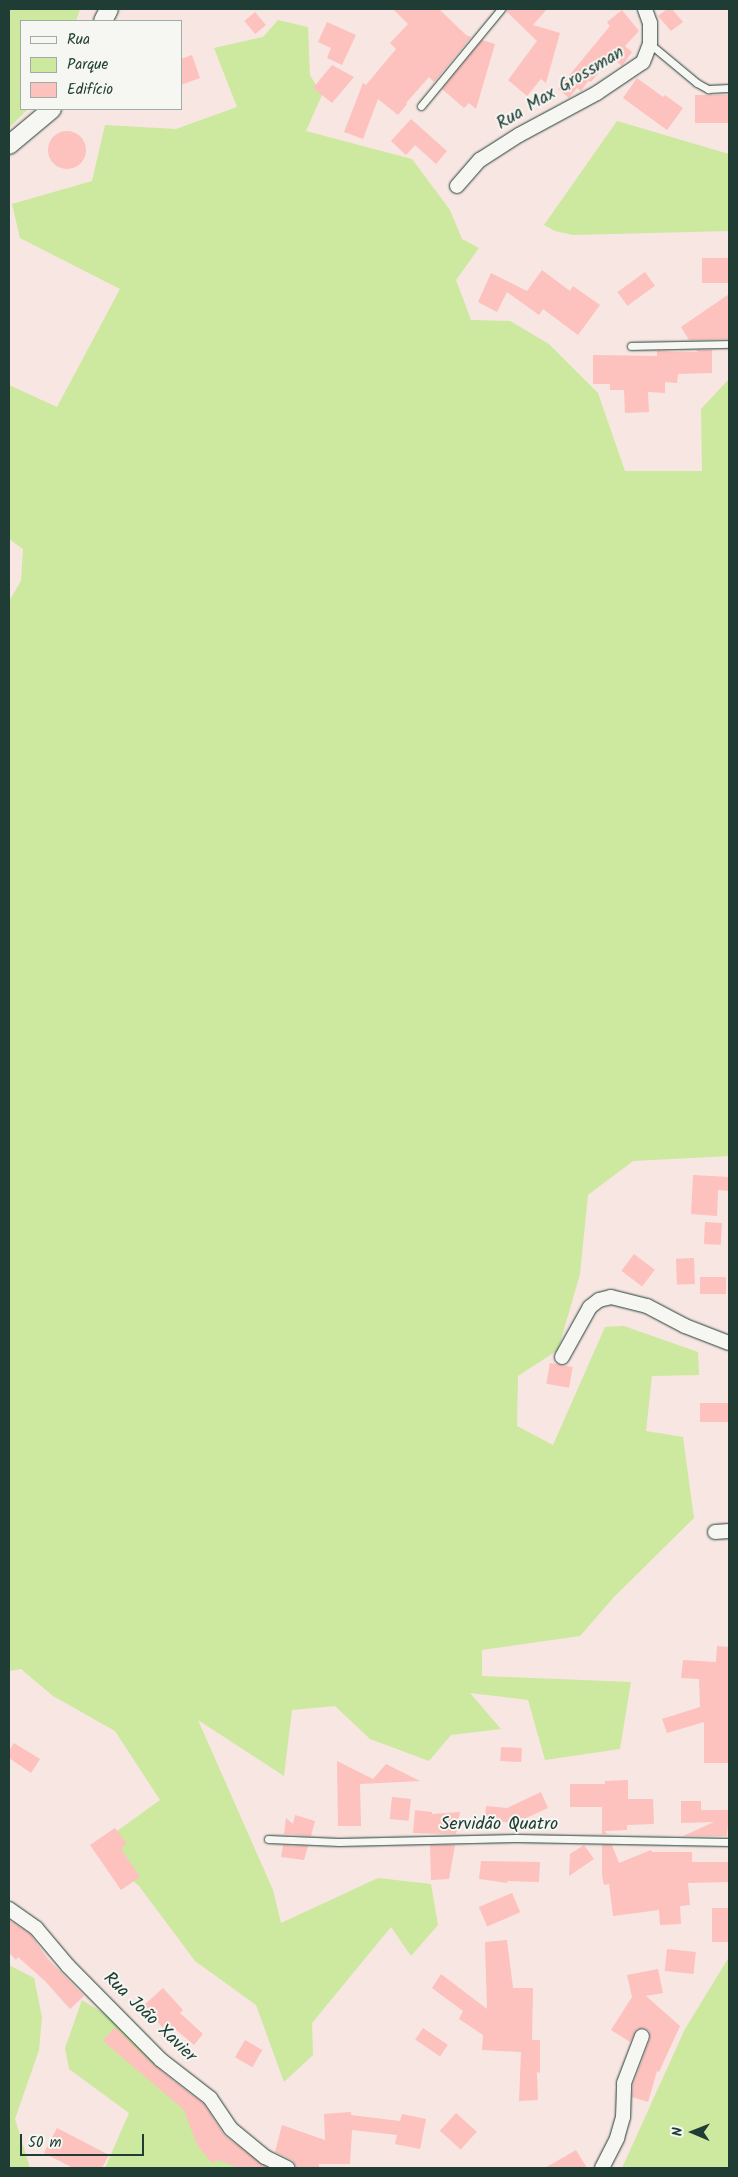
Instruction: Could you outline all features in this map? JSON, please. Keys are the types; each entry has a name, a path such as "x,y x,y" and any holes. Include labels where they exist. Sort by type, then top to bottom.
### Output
{"street":[{"path":"645,9 650,23 650,44"},
{"name":"Rua Max Grossman","path":"457,186 480,160 560,112 597,94 629,73 643,62 650,44"},
{"path":"9,144 51,110"},
{"path":"562,1357 590,1307 599,1300 611,1297 647,1306 685,1326 729,1343"},
{"path":"715,1532 729,1531"},
{"name":"Rua João Xavier","path":"9,1909 36,1928 68,1966 161,2060 210,2098 231,2129 265,2158 288,2168"},
{"path":"602,2168 617,2138 623,2117 624,2083 642,2036"}],"lane":[{"path":"421,106 501,9"},
{"path":"650,44 696,83 708,89 729,88"},
{"path":"631,346 729,344"},
{"name":"Servidão Quatro","path":"268,1839 340,1842 516,1838 729,1842"}],"green space":[{"path":"9,9 80,9 76,20 20,20 20,110 27,110 9,128"},
{"path":"278,20 308,27 310,75 322,95 306,131 412,159 450,210 462,239 479,248 456,280 471,320 510,321 549,344 598,393 625,471 702,471 701,409 729,379 729,1156 633,1161 588,1195 580,1274 558,1350 518,1376 517,1426 553,1445 605,1327 624,1326 698,1352 699,1375 652,1376 646,1431 683,1437 694,1518 614,1597 580,1636 482,1650 482,1676 631,1682 620,1749 545,1760 528,1700 470,1693 501,1729 451,1735 429,1761 370,1739 335,1706 292,1710 284,1776 198,1720 273,1890 281,1923 378,1878 431,1884 438,1925 411,1956 391,1927 312,2023 313,2055 284,2082 256,2005 195,1961 139,1886 95,1847 160,1800 115,1731 53,1696 21,1669 9,1671 9,601 21,581 23,549 9,539 9,385 57,407 120,289 20,238 12,204 92,181 105,125 176,129 237,107 214,48 263,37"},
{"path":"617,121 729,154 729,231 573,235 555,231 544,225"},
{"path":"729,1957 729,2168 622,2168 685,2029"},
{"path":"9,1965 34,1978 42,2017 39,2050 15,2119 30,2168 9,2168"},
{"path":"82,2000 121,2024 159,2068 195,2120 261,2168 105,2168 129,2113 69,2069 65,2048"}],"building":[{"path":"393,9 439,9 466,35 471,37 434,82 429,77 398,115 378,99 363,139 344,132 363,83 366,85 396,49 390,43 408,24"},
{"path":"506,9 547,9 533,25 560,33 546,83 541,79 527,96 508,80 537,41"},
{"path":"667,9 672,9 683,22 671,31 658,16"},
{"path":"622,10 639,31 625,46 632,52 622,66 611,57 591,82 588,81 581,91 577,88 569,98 558,89 610,26 607,22"},
{"path":"255,12 266,25 255,34 244,21"},
{"path":"327,22 356,35 342,65 327,58 331,48 318,42"},
{"path":"482,40 495,44 476,109 469,103 464,108 442,89"},
{"path":"192,55 200,78 182,85 182,59"},
{"path":"332,65 354,77 332,103 313,88"},
{"path":"637,78 663,97 665,95 683,108 667,130 623,98"},
{"path":"695,95 729,95 729,123 695,123"},
{"path":"411,119 447,151 436,164 415,145 406,155 391,141"},
{"path":"67,131 80,137 86,150 80,163 67,169 54,163 48,150 54,137"},
{"path":"702,258 729,258 729,283 702,283"},
{"path":"542,270 570,291 573,286 600,305 578,335 543,309 539,315 507,292 497,312 478,302 491,273 527,291"},
{"path":"645,272 655,286 627,306 617,292"},
{"path":"729,294 729,339 689,340 681,327"},
{"path":"696,350 712,350 712,373 678,374 677,383 665,382 665,393 648,392 649,412 625,413 624,390 610,390 610,384 593,384 593,355 657,356 657,351 698,352"},
{"path":"693,1175 729,1177 729,1191 718,1190 717,1216 691,1214"},
{"path":"705,1222 722,1223 721,1245 704,1244"},
{"path":"634,1254 655,1270 642,1286 621,1271"},
{"path":"694,1258 695,1284 677,1285 676,1259"},
{"path":"700,1277 726,1277 726,1294 700,1294"},
{"path":"550,1363 573,1367 569,1388 546,1384"},
{"path":"700,1403 729,1403 729,1422 700,1422"},
{"path":"717,1646 729,1647 729,1763 704,1763 704,1722 667,1733 662,1719 700,1707 699,1679 681,1678 683,1660 716,1662"},
{"path":"14,1743 40,1759 31,1773 9,1758 9,1751"},
{"path":"501,1747 522,1748 521,1762 500,1761"},
{"path":"337,1761 373,1779 386,1764 420,1781 360,1784 361,1826 338,1826"},
{"path":"628,1780 628,1799 653,1799 654,1824 627,1825 627,1830 605,1831 607,1834 602,1834 602,1807 570,1807 570,1784 605,1784 605,1781"},
{"path":"541,1792 548,1808 515,1823 485,1820 486,1806 507,1808"},
{"path":"392,1797 411,1799 409,1821 390,1819"},
{"path":"681,1801 701,1801 701,1810 729,1810 727,1836 683,1836 714,1822 681,1823"},
{"path":"415,1810 432,1812 432,1814 460,1812 456,1834 413,1833"},
{"path":"295,1815 315,1821 311,1836 284,1834 286,1818 293,1824"},
{"path":"115,1828 126,1843 121,1849 140,1877 121,1890 90,1845"},
{"path":"283,1845 308,1846 304,1860 281,1857"},
{"path":"430,1845 455,1845 449,1879 431,1880"},
{"path":"584,1845 594,1859 569,1876 570,1854"},
{"path":"602,1845 612,1845 619,1863 651,1850 652,1852 692,1852 692,1862 729,1862 729,1882 688,1883 690,1905 680,1906 681,1924 660,1925 659,1910 613,1916 609,1884 604,1885 602,1875"},
{"path":"481,1861 540,1862 539,1882 507,1881 508,1883 479,1879"},
{"path":"512,1893 520,1912 487,1926 479,1907"},
{"path":"712,1908 729,1908 729,1942 712,1942"},
{"path":"9,1920 30,1934 48,1959 84,1996 70,2009 45,1981 18,1957 16,1960 9,1953"},
{"path":"507,1940 513,1988 533,1988 532,2040 540,2040 540,2073 537,2072 538,2100 519,2101 521,2052 482,2050 483,2035 459,2019 463,2011 432,1988 441,1974 487,2009 485,1942"},
{"path":"667,1949 696,1952 694,1974 665,1971"},
{"path":"658,1969 663,1993 646,1996 680,2026 659,2072 657,2071 648,2102 632,2097 633,2085 650,2039 649,2031 645,2028 637,2029 630,2042 611,2030 632,1997 627,1975"},
{"path":"163,1988 183,2010 180,2013 203,2034 194,2045 168,2023 163,2028 143,2006"},
{"path":"115,2027 156,2067 204,2104 225,2136 268,2168 239,2168 218,2160 213,2164 197,2145 184,2110 103,2041"},
{"path":"423,2028 448,2045 440,2056 415,2040"},
{"path":"245,2040 262,2050 252,2067 235,2057"},
{"path":"351,2112 351,2115 400,2121 402,2114 426,2119 420,2149 395,2144 397,2135 352,2130 350,2164 319,2164 319,2168 297,2168 292,2160 275,2152 282,2125 325,2140 324,2114"},
{"path":"456,2113 477,2132 461,2150 440,2131"},
{"path":"57,2128 109,2155 102,2168 73,2168 44,2153"},
{"path":"576,2150 587,2168 545,2168"}]}
